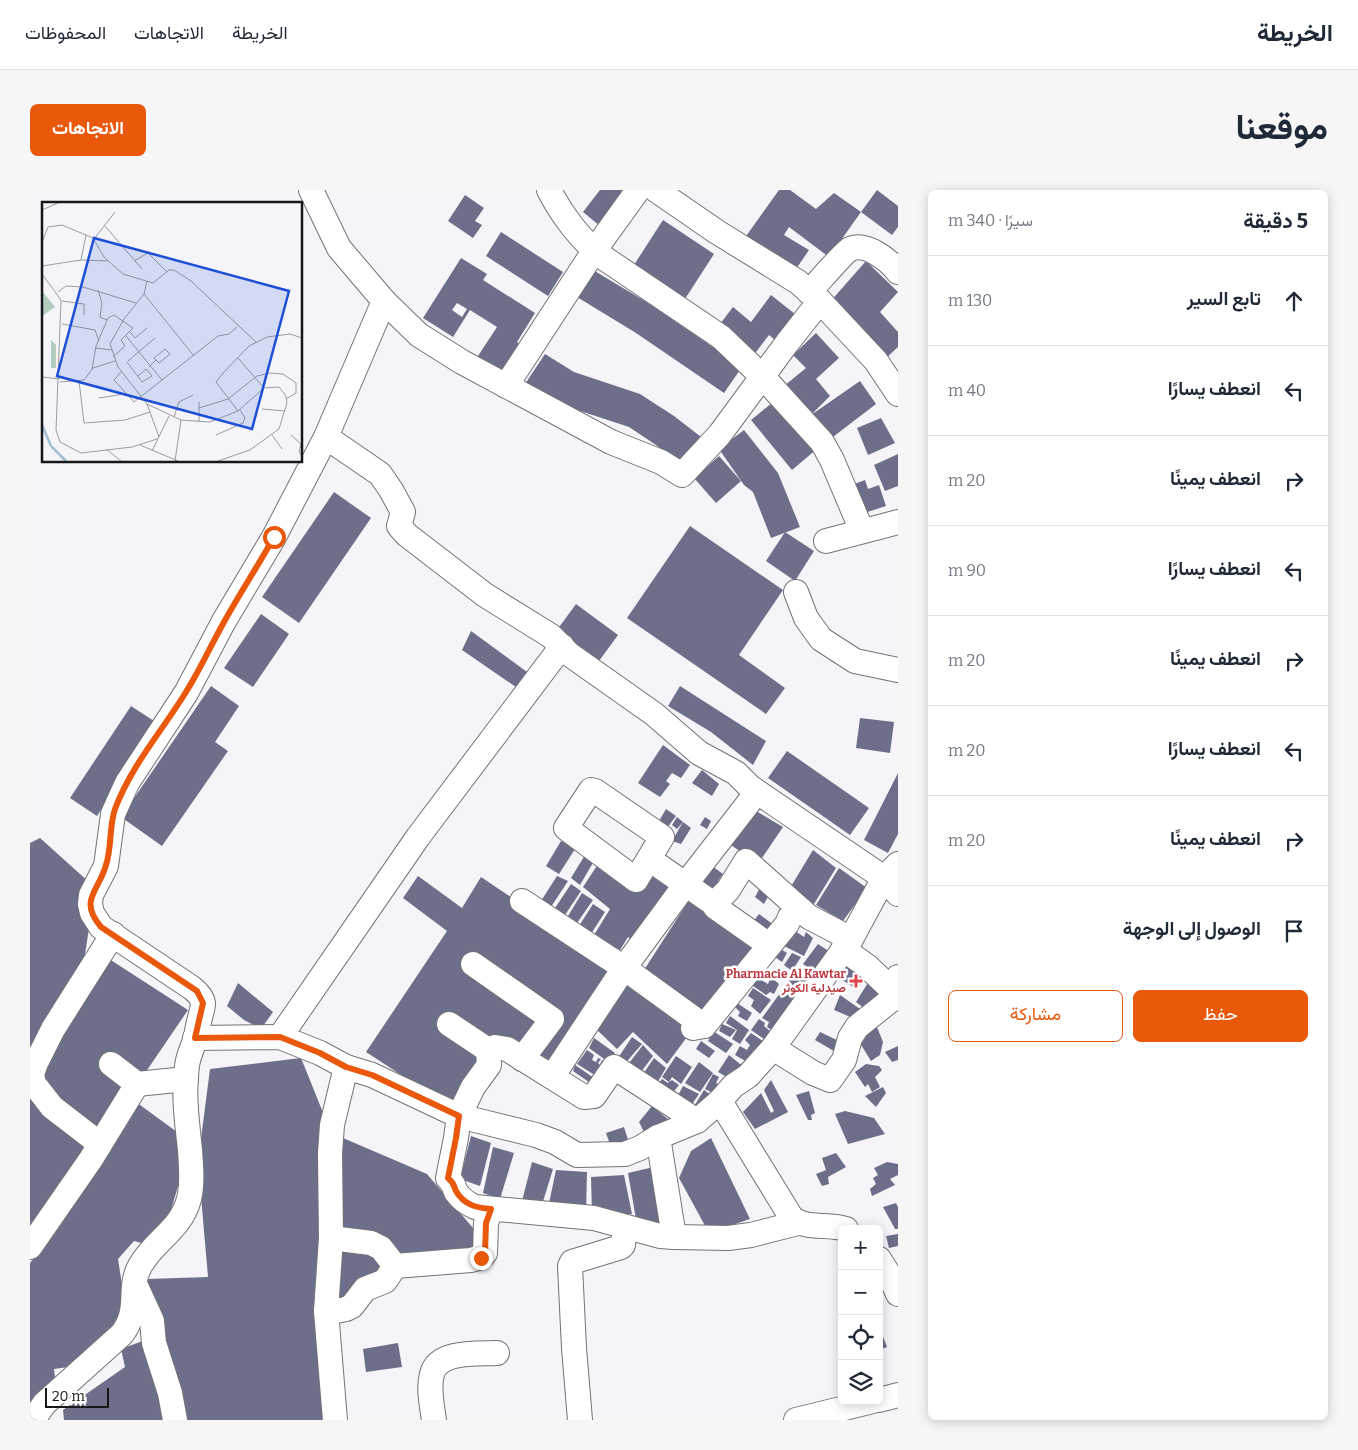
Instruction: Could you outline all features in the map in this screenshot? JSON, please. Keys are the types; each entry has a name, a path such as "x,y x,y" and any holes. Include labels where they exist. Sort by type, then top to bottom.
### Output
{"street":[{"path":"311,190 339,248 384,301 419,335 462,362 611,442 661,462 682,475 720,434 787,343 814,297 850,249 862,247 879,255 894,266 898,272"},
{"path":"549,190 553,199 583,241 720,337 763,376 822,442 832,460 862,531"},
{"path":"506,386 594,250 638,190"},
{"path":"656,190 717,232 798,282 876,361 898,394"},
{"path":"32,1418 44,1404 127,1328 133,1312 134,1282 137,1272 144,1259 179,1222 189,1197 192,1173 185,1094 186,1080 190,1053 203,1003 197,991 101,927 96,921 90,904 91,895 106,866 113,814 127,782 186,693 224,621 274,537 326,437 384,301"},
{"path":"195,1038 280,1037 320,1053 346,1067 372,1075 459,1116 536,1135 555,1142 577,1155 625,1154 640,1148 658,1137 696,1121 720,1101 733,1086 748,1076 773,1048 893,879 757,792 736,773 699,753 654,714 569,654 551,636 485,595 407,535 399,526 403,512 380,474 326,437"},
{"path":"826,540 898,522"},
{"path":"796,592 806,618 821,639 855,661 898,670"},
{"path":"280,1037 418,837 562,646"},
{"path":"552,1077 624,968 757,792"},
{"path":"649,859 714,904 718,911 770,945"},
{"path":"714,904 728,890 746,861 809,917 847,944 867,966 896,991 857,1027 850,1038 844,1060 830,1080 813,1073 773,1048"},
{"path":"522,901 624,968 699,1027 770,945 787,924 790,917 801,910"},
{"path":"100,1144 52,1107 34,1084 32,1074 53,1029 113,934"},
{"path":"473,964 552,1019 522,1059"},
{"path":"449,1024 488,1050"},
{"path":"488,1050 495,1046 507,1049 584,1097 594,1096 614,1067 696,1121"},
{"path":"488,1050 489,1065 473,1087 459,1116 448,1178 454,1183 456,1191 467,1203 475,1207 491,1209 594,1218 660,1236 674,1237 728,1238 751,1235 798,1222"},
{"path":"111,1064 137,1084 186,1080"},
{"path":"335,1420 326,1311 331,1238 330,1153 332,1124 346,1067"},
{"path":"30,1247 65,1199 137,1084"},
{"path":"720,1101 788,1214 798,1222 838,1227"},
{"path":"658,1137 674,1237"},
{"path":"395,1266 481,1258 485,1253 486,1223 491,1209"},
{"path":"580,1420 573,1339 570,1266 572,1262 621,1247 623,1245 625,1227"},
{"path":"331,1238 371,1243 381,1248 395,1266"},
{"path":"883,1265 896,1286"},
{"path":"326,1311 336,1311 352,1306 365,1289 385,1281 395,1266"},
{"path":"134,1282 152,1321 154,1343 170,1393 175,1420"},
{"path":"434,1420 430,1384 432,1372 440,1362 449,1357 497,1353"},
{"path":"883,1399 898,1395"},
{"path":"796,1420 858,1405"}],"building":[{"path":"600,190 624,190 605,230 583,212"},
{"path":"779,190 790,190 816,209 834,193 861,212 829,257 789,227 784,235 809,250 794,272 744,239"},
{"path":"877,190 898,206 898,227 892,235 861,212"},
{"path":"465,195 484,208 475,221 482,225 473,238 448,221"},
{"path":"663,220 714,254 683,302 632,268"},
{"path":"501,232 563,272 548,296 486,256"},
{"path":"461,258 487,274 483,280 535,313 517,342 527,349 510,376 478,356 497,327 470,310 453,337 423,318","holes":["457,303 467,309 462,317 452,310"]},
{"path":"866,261 898,292 880,312 898,332 898,347 884,360 829,303"},
{"path":"593,270 653,306 742,367 724,393 636,333 577,297"},
{"path":"771,295 800,318 780,344 769,335 753,356 717,328 733,307 751,322"},
{"path":"816,333 839,358 816,379 830,396 811,415 860,381 876,404 829,440 784,386 806,368 793,355"},
{"path":"545,354 574,372 640,394 674,416 705,440 683,466 629,427 556,403 525,384"},
{"path":"777,399 818,448 792,470 751,420"},
{"path":"881,418 895,443 868,455 857,428"},
{"path":"744,430 778,473 800,527 771,538 753,492 744,485 719,449"},
{"path":"898,454 898,486 885,491 874,465"},
{"path":"719,456 741,481 716,503 694,478"},
{"path":"865,480 868,489 879,485 886,506 858,515 849,486"},
{"path":"334,492 371,518 299,623 262,597"},
{"path":"690,526 783,590 739,655 785,688 766,714 627,618"},
{"path":"785,532 814,551 795,581 766,561"},
{"path":"576,604 618,635 599,661 557,630"},
{"path":"261,614 289,634 253,687 224,668"},
{"path":"471,631 527,672 516,687 462,650"},
{"path":"211,686 239,706 215,742 228,751 162,846 121,817"},
{"path":"680,686 766,741 753,765 711,732 668,706"},
{"path":"131,706 157,723 97,816 70,798"},
{"path":"860,718 894,722 890,753 856,748"},
{"path":"663,745 690,765 681,778 672,773 666,781 670,784 660,797 638,783"},
{"path":"787,751 869,808 850,835 768,778"},
{"path":"702,770 719,784 712,796 692,783"},
{"path":"898,773 898,834 888,853 864,840"},
{"path":"666,809 676,816 667,828 659,821"},
{"path":"756,811 783,827 758,864 731,845"},
{"path":"677,817 683,822 677,829 672,825"},
{"path":"705,817 711,821 707,829 700,825"},
{"path":"683,822 691,828 681,844 672,841"},
{"path":"40,838 90,883 90,922 82,973 30,1067 30,843"},
{"path":"561,841 575,849 559,874 546,866"},
{"path":"813,850 836,868 814,904 790,888"},
{"path":"585,855 594,861 580,885 571,878"},
{"path":"600,861 651,865 674,884 633,941 628,937 620,950 594,935 610,909 583,887"},
{"path":"712,866 723,874 718,881 721,882 719,894 701,883"},
{"path":"839,868 867,888 843,921 816,905"},
{"path":"418,876 462,908 481,877 619,970 551,1073 527,1058 548,1020 522,1055 484,1053 452,1108 366,1052 447,931 403,898"},
{"path":"557,876 568,881 551,907 541,901"},
{"path":"763,882 770,893 764,904 755,897"},
{"path":"571,884 581,891 565,915 555,908"},
{"path":"582,893 593,900 577,923 568,916"},
{"path":"691,897 762,945 706,1016 644,970"},
{"path":"593,904 605,912 591,934 579,926"},
{"path":"759,914 778,928 768,941 749,927"},
{"path":"792,929 804,937 806,932 813,938 804,956 784,946"},
{"path":"818,944 836,956 820,976 803,964"},
{"path":"779,948 787,953 782,962 775,957"},
{"path":"792,953 801,957 792,971 784,965"},
{"path":"845,953 870,969 857,989 832,974"},
{"path":"103,955 188,1010 141,1079 133,1084 99,1140 39,1087 45,1051"},
{"path":"800,966 817,977 802,999 784,987"},
{"path":"771,977 779,984 774,994 770,992 766,995 753,986 758,978 768,984"},
{"path":"626,978 690,1033 667,1064 633,1032 617,1049 594,1027"},
{"path":"869,981 884,992 869,1012 856,1002"},
{"path":"238,983 273,1012 261,1029 244,1020 227,1006"},
{"path":"753,988 771,1000 760,1014 751,1006 754,1000 748,996"},
{"path":"783,989 799,1003 779,1035 767,1027 769,1022 762,1018"},
{"path":"840,995 860,1009 855,1019 834,1010"},
{"path":"734,1001 752,1013 747,1021 738,1016 740,1012 735,1007 733,1010 730,1008"},
{"path":"730,1016 749,1030 740,1044 732,1039 737,1030 726,1023"},
{"path":"873,1017 883,1042 880,1055 871,1061 855,1035"},
{"path":"759,1019 776,1036 771,1044 751,1030"},
{"path":"722,1024 736,1030 730,1037 719,1031"},
{"path":"713,1031 733,1044 726,1053 708,1041"},
{"path":"820,1032 843,1043 839,1054 815,1040"},
{"path":"751,1033 769,1045 763,1055 754,1050 752,1052 762,1056 754,1066 735,1055 740,1046 747,1050 750,1045 745,1040"},
{"path":"632,1037 642,1044 623,1066 616,1061"},
{"path":"594,1038 615,1053 607,1061 589,1048"},
{"path":"701,1041 715,1051 709,1058 696,1049"},
{"path":"643,1045 653,1056 638,1076 626,1067"},
{"path":"898,1046 898,1060 892,1062 885,1052"},
{"path":"587,1050 594,1055 592,1060 596,1062 598,1058 601,1059 598,1063 600,1065 602,1060 605,1063 601,1079 577,1064"},
{"path":"729,1055 740,1064 744,1063 735,1082 718,1072"},
{"path":"676,1056 692,1067 681,1084 672,1077 669,1082 662,1077"},
{"path":"301,1058 326,1120 329,1420 180,1420 147,1279 208,1277 198,1162 210,1069"},
{"path":"654,1058 666,1068 654,1088 641,1077"},
{"path":"699,1062 713,1073 700,1092 685,1083"},
{"path":"866,1064 879,1066 882,1070 875,1077 880,1087 872,1092 868,1084 865,1087 855,1072"},
{"path":"575,1065 600,1082 596,1087 573,1071"},
{"path":"713,1074 719,1077 716,1083 722,1086 721,1097 705,1089"},
{"path":"662,1079 668,1083 672,1080 679,1085 671,1095 656,1087"},
{"path":"771,1080 788,1112 755,1129 743,1112 761,1093 771,1113 774,1111 764,1090"},
{"path":"30,1085 94,1145 30,1236"},
{"path":"683,1086 699,1094 690,1107 675,1101"},
{"path":"883,1087 886,1093 876,1107 865,1096"},
{"path":"704,1090 718,1100 693,1108"},
{"path":"809,1091 815,1113 811,1115 812,1120 808,1120 796,1095"},
{"path":"136,1102 177,1132 182,1172 164,1235 152,1246 134,1241 118,1259 125,1304 123,1330 76,1366 54,1369 56,1386 36,1400 30,1401 30,1263 44,1246"},
{"path":"652,1106 669,1120 647,1138 639,1122"},
{"path":"845,1111 874,1118 885,1134 848,1144 835,1114"},
{"path":"624,1127 630,1146 612,1150 606,1133"},
{"path":"336,1135 427,1174 473,1228 476,1256 397,1262 335,1235"},
{"path":"471,1136 491,1143 480,1186 460,1179"},
{"path":"711,1138 750,1219 709,1233 679,1178 691,1151"},
{"path":"493,1147 514,1153 500,1199 483,1193"},
{"path":"836,1153 846,1167 828,1177 829,1184 822,1186 816,1174 826,1170 822,1158"},
{"path":"532,1162 553,1169 541,1208 522,1201"},
{"path":"887,1162 898,1164 898,1175 890,1179 895,1185 872,1196 870,1189 876,1184 873,1178 878,1175 874,1168"},
{"path":"658,1166 665,1232 637,1225 628,1173"},
{"path":"556,1170 587,1172 586,1213 548,1208"},
{"path":"624,1175 632,1214 592,1214 591,1177"},
{"path":"896,1203 898,1207 898,1229 895,1229 883,1207"},
{"path":"898,1234 898,1246 889,1248 886,1236"},
{"path":"335,1242 366,1246 390,1268 330,1308"},
{"path":"883,1336 887,1347 883,1348"},
{"path":"148,1339 170,1420 64,1420 63,1410 125,1367 121,1349"},
{"path":"398,1343 402,1367 366,1372 363,1349"}],"place":[{"name":"Pharmacie Al Kawtar صيدلية الكوثر","path":"856,981"}],"route":[{"path":"274,537 224,621 186,693 127,782 113,814 106,866 91,895 92,913 101,927 197,991 203,1003 195,1038 280,1037 320,1053 346,1067 372,1075 459,1116 448,1178 454,1183 456,1191 467,1203 475,1207 491,1209 486,1223 485,1253 481,1258"}]}
